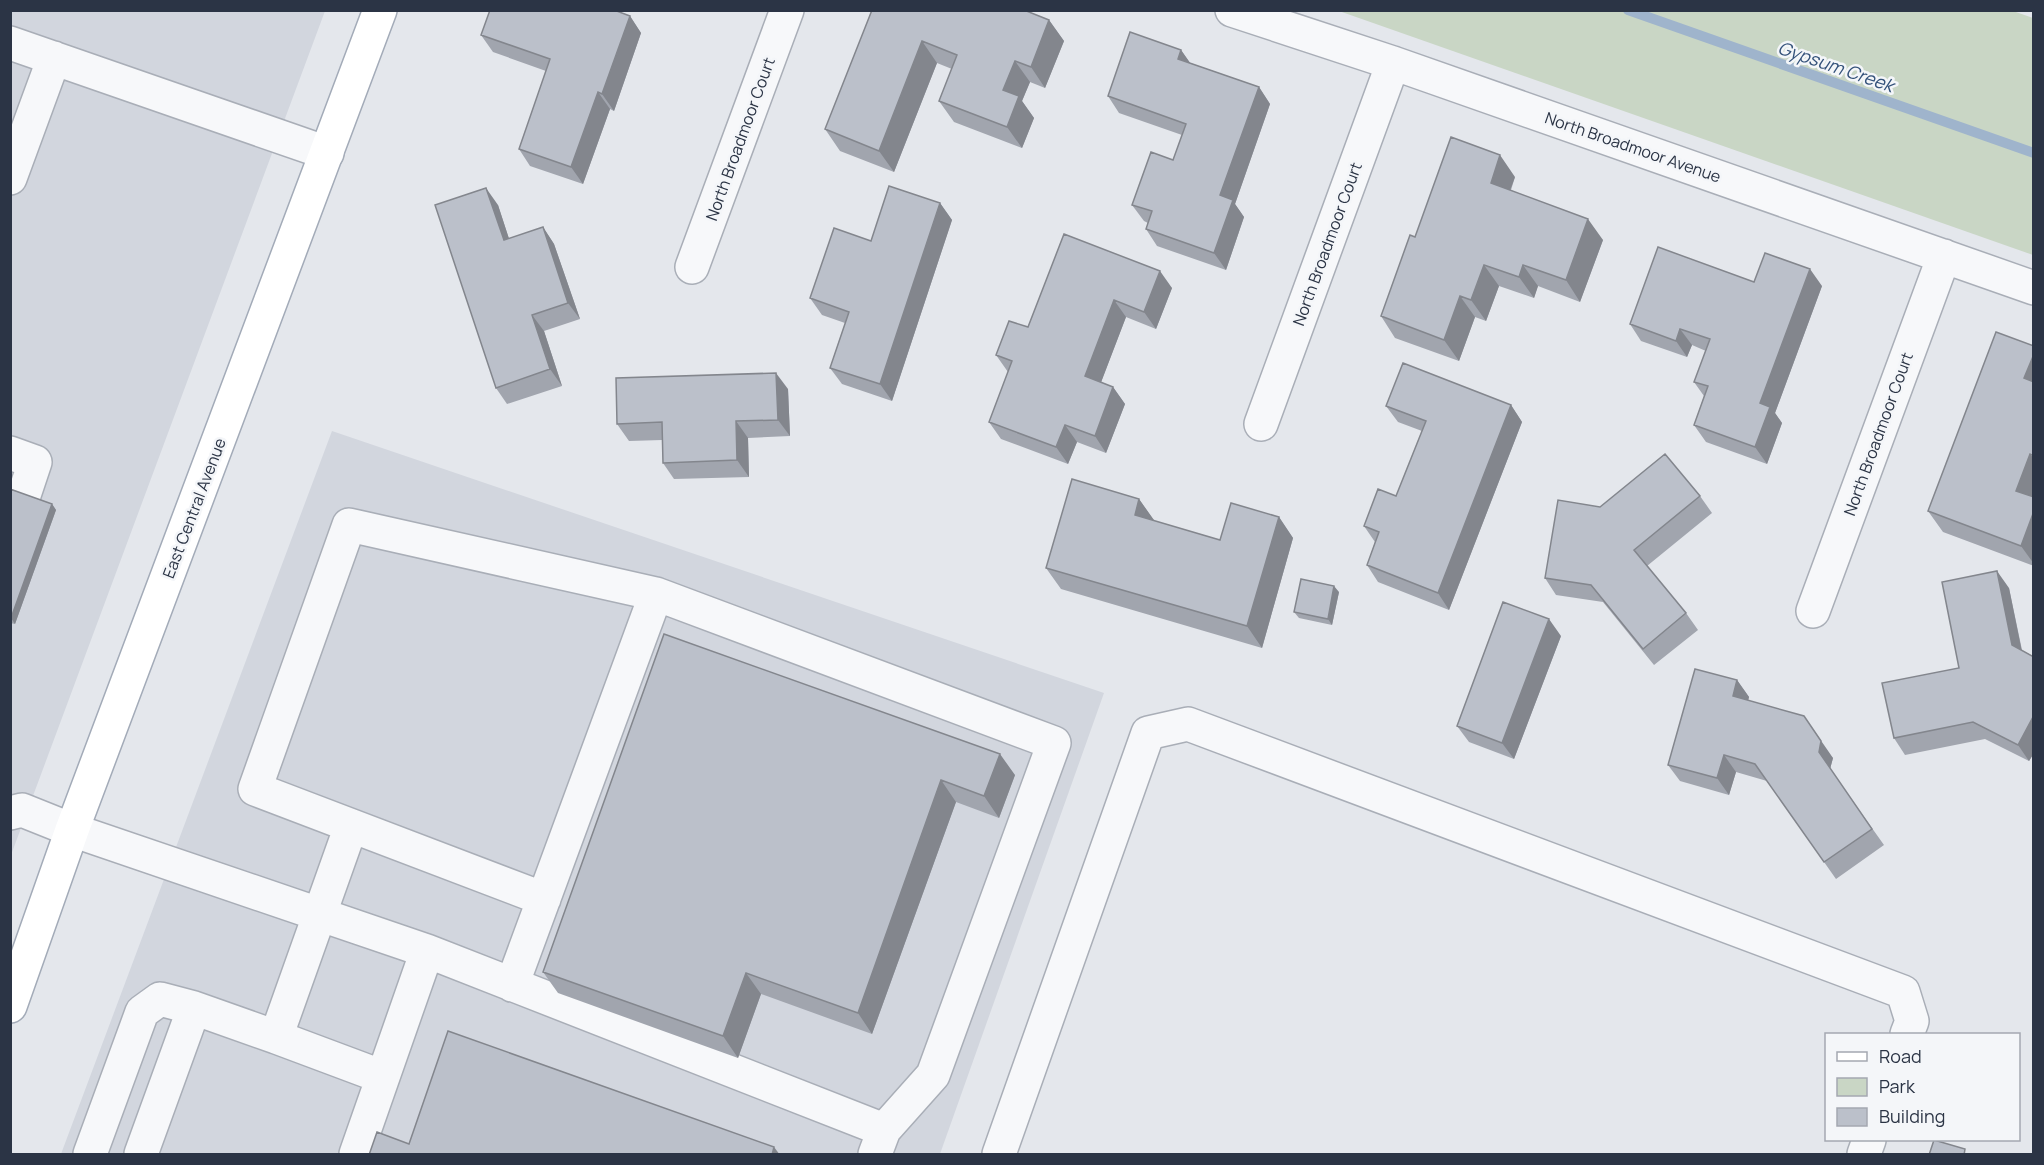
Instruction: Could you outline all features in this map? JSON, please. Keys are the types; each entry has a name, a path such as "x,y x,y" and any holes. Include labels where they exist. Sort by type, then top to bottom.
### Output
{"main road":[{"name":"East Central Avenue","path":"10,1005 72,830 380,10"}],"street":[{"name":"North Broadmoor Court","path":"692,267 787,10"},
{"name":"North Broadmoor Avenue","path":"1232,10 1393,63 2034,288"},
{"path":"10,43 327,153"},
{"path":"10,178 54,58"},
{"name":"North Broadmoor Court","path":"1261,424 1393,63"},
{"name":"North Broadmoor Court","path":"1813,611 1944,256"},
{"path":"10,453 35,462 23,498"},
{"path":"14,805 72,830 427,951 512,984 880,1142 933,1075 1053,743 656,594 350,525 255,789 543,899"},
{"path":"512,984 656,594"},
{"path":"999,1155 1148,733 1188,724 1903,992 1912,1021 1908,1033"},
{"path":"276,1037 351,826"},
{"path":"356,1155 427,951"},
{"path":"90,1155 142,1012 160,999 194,1008 383,1077"},
{"path":"141,1155 194,1008"}],"shaded area":[{"path":"11,11 325,11 11,855"},
{"path":"332,431 1104,693 940,1154 61,1154"}],"green space":[{"path":"1339,11 2013,11 2033,18 2033,255"}],"building":[{"path":"490,10 614,10 630,16 602,94 598,92 571,167 519,149 550,59 481,35"},
{"path":"872,10 1024,10 1049,20 1031,67 1015,61 1003,90 1019,96 1007,127 939,101 957,55 922,41 879,151 825,129"},
{"path":"1130,32 1181,50 1178,59 1259,87 1220,195 1233,200 1214,253 1146,229 1152,211 1132,205 1151,152 1173,160 1186,124 1108,96"},
{"path":"1451,137 1500,155 1491,183 1588,219 1566,280 1523,265 1519,277 1484,265 1471,300 1460,296 1444,340 1381,316 1410,235 1415,237"},
{"path":"889,186 940,203 880,384 830,368 849,312 810,298 834,228 871,241"},
{"path":"486,188 504,240 543,227 568,303 532,315 550,369 496,388 435,205"},
{"path":"1064,234 1160,271 1144,312 1114,300 1085,376 1113,387 1095,436 1065,425 1056,447 989,422 1012,361 996,355 1009,321 1028,327"},
{"path":"1658,247 1754,282 1765,253 1810,269 1760,403 1770,407 1755,447 1694,425 1708,386 1694,382 1710,339 1680,329 1676,341 1630,324"},
{"path":"1996,332 2034,346 2034,354 2024,378 2034,382 2034,456 2030,454 2016,491 2034,497 2034,511 2021,546 1928,511"},
{"path":"1403,363 1511,405 1438,593 1367,565 1379,532 1364,526 1378,489 1396,496 1426,421 1386,406"},
{"path":"776,373 778,420 736,421 737,460 663,463 662,422 617,424 616,378"},
{"path":"1665,454 1700,496 1634,550 1686,613 1643,649 1591,585 1545,578 1558,500 1600,507"},
{"path":"1072,479 1139,499 1135,515 1220,540 1231,503 1279,517 1247,626 1046,568"},
{"path":"10,489 52,504 11,618 10,618"},
{"path":"1997,571 2012,645 2034,657 2034,715 2018,745 1973,722 1894,738 1882,683 1959,668 1942,582"},
{"path":"1301,579 1334,586 1328,619 1294,612"},
{"path":"1503,602 1549,619 1502,743 1457,726"},
{"path":"664,634 1000,754 984,796 941,780 858,1013 746,973 723,1036 543,972"},
{"path":"1695,669 1737,680 1733,696 1804,716 1821,741 1819,752 1872,829 1824,862 1755,764 1724,755 1717,778 1668,765"},
{"path":"448,1031 774,1147 772,1155 369,1155 377,1132 409,1144"},
{"path":"1934,1141 1965,1149 1964,1155 1929,1155"}],"waterway":[{"name":"Gypsum Creek","path":"1628,10 2034,153"}]}
